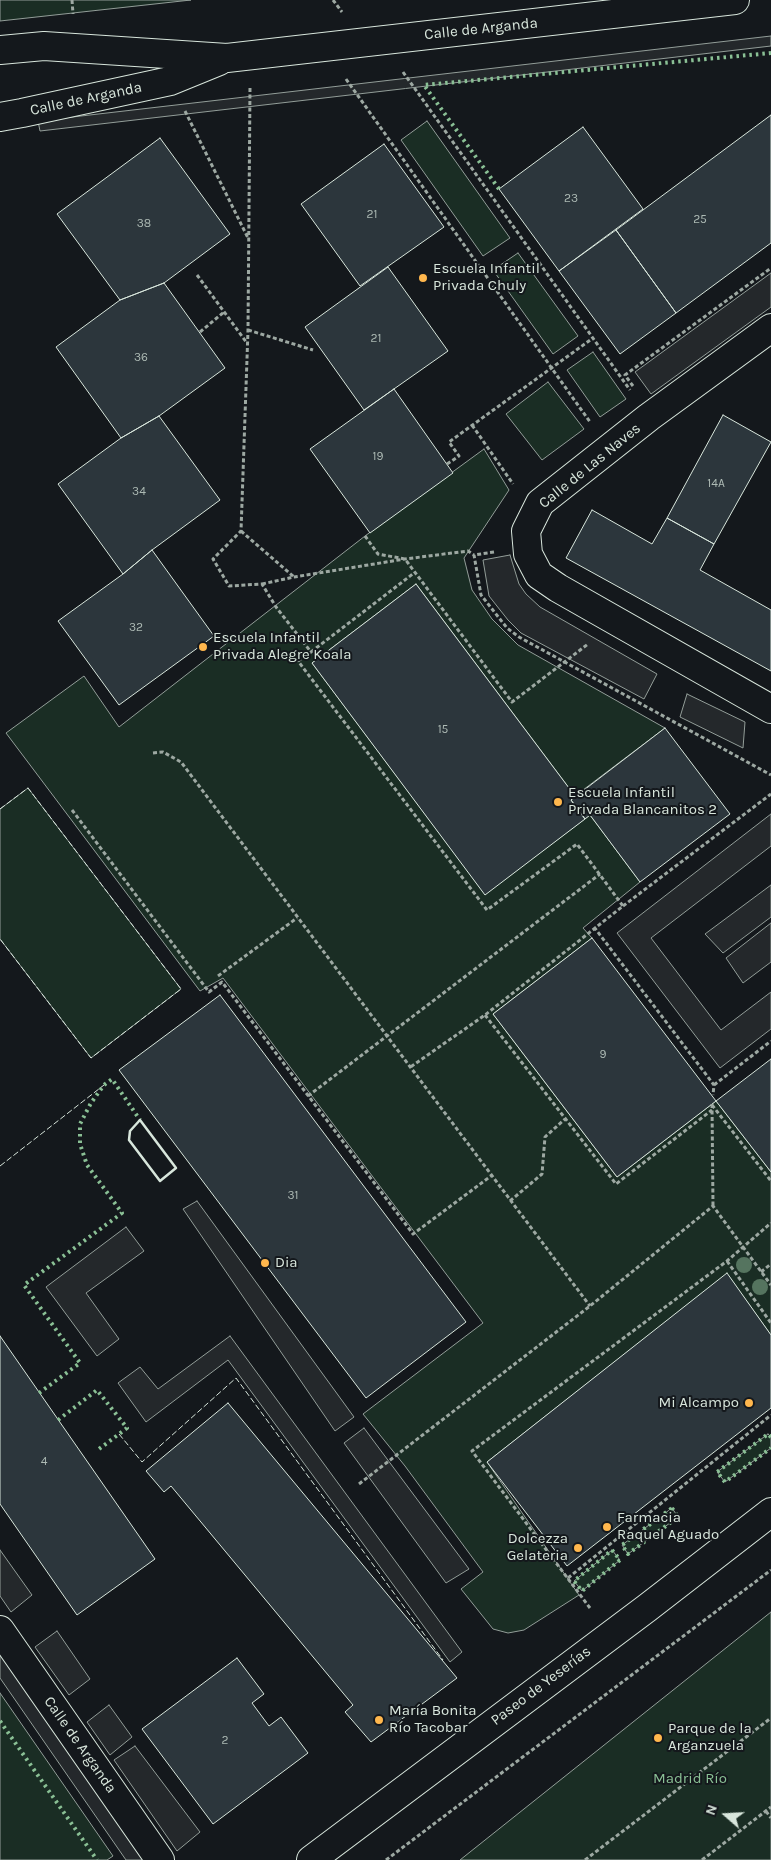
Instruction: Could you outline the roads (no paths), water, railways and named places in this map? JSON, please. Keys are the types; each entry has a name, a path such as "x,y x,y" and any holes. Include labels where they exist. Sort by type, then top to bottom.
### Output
{"street":[{"name":"Calle de Arganda","path":"0,50 44,46 239,57 735,0"},
{"name":"Calle de Arganda","path":"0,116 170,81 239,57"},
{"name":"Calle de Las Naves","path":"771,328 643,409 609,449 540,503 526,531 528,554 539,575 558,588 618,620 771,709"},
{"name":"Paseo de Yeserías","path":"311,1860 771,1512"},
{"name":"Calle de Arganda","path":"0,1630 160,1860"}],"place":[{"name":"Escuela Infantil Privada Chuly","path":"423,278"},
{"name":"Escuela Infantil Privada Alegre Koala","path":"203,647"},
{"name":"Escuela Infantil Privada Blancanitos 2","path":"558,802"},
{"name":"Dia","path":"265,1263"},
{"name":"Mi Alcampo","path":"749,1403"},
{"name":"Farmacia Raquel Aguado","path":"607,1527"},
{"name":"Dolcezza Gelateria","path":"578,1548"},
{"name":"María Bonita Río Tacobar","path":"379,1720"},
{"name":"Parque de la Arganzuela","path":"658,1738"}],"park label":[{"name":"Madrid Río","path":"690,1779"}]}
